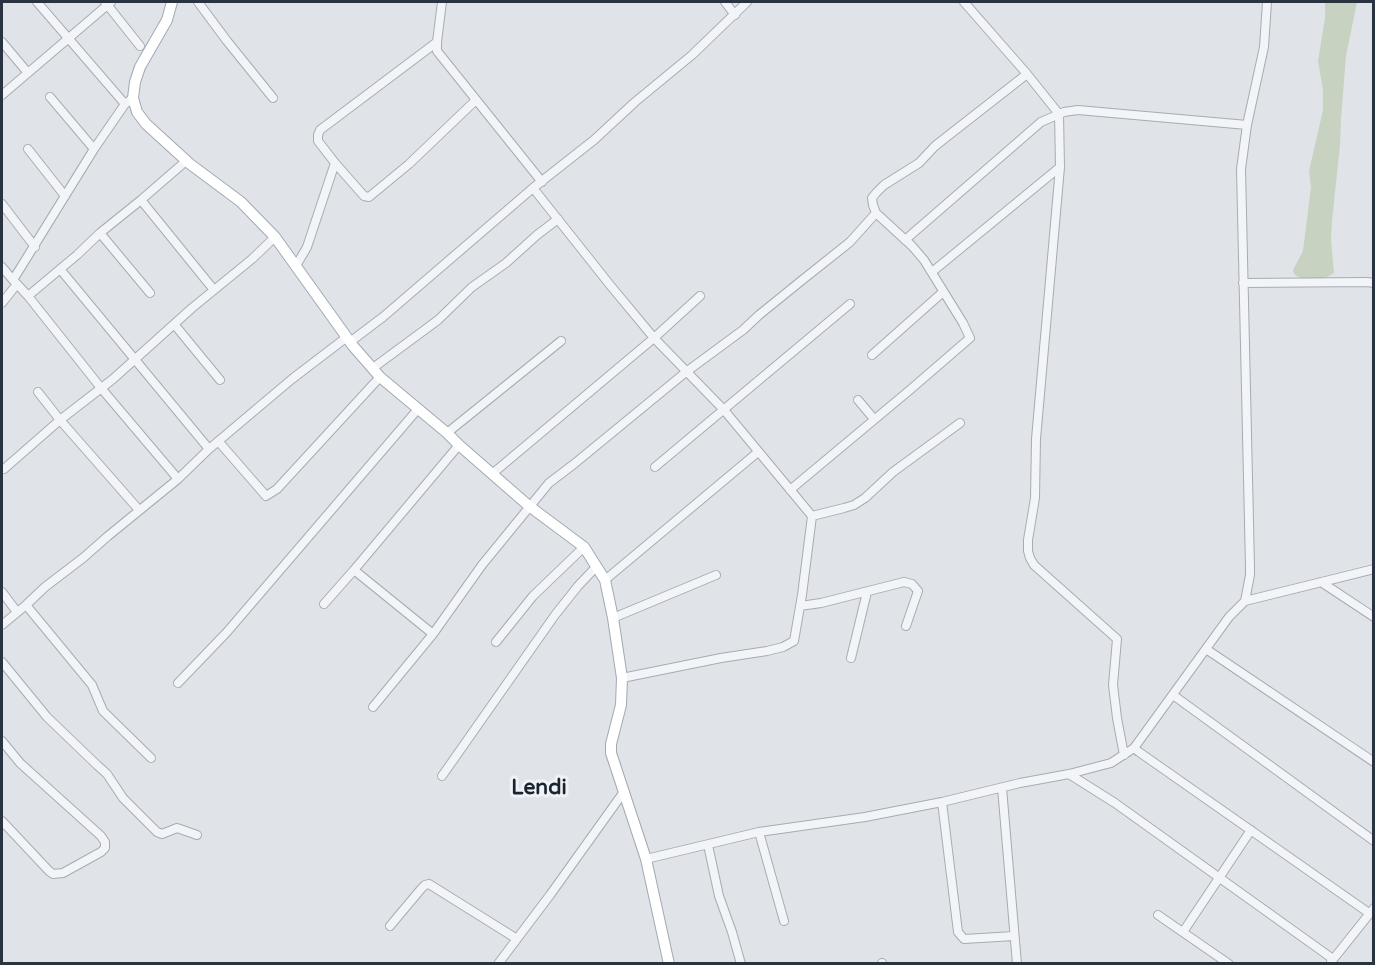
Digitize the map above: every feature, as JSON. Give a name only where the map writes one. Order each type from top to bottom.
[{"type":"main road","points":[[172,2],[167,20],[140,67],[135,82],[129,101],[137,112],[146,124],[186,161],[241,202],[275,237],[358,353],[380,377],[529,506],[584,547],[605,580],[622,678],[621,705],[611,744],[611,753],[646,859],[669,963]]},
{"type":"street","points":[[2,303],[94,149],[129,101],[68,39],[37,2]]},
{"type":"street","points":[[198,2],[226,41],[273,98]]},
{"type":"street","points":[[442,2],[437,51],[542,182]]},
{"type":"street","points":[[725,2],[735,15]]},
{"type":"street","points":[[2,625],[178,479],[209,449],[292,379],[421,285],[533,188],[614,123],[635,102],[692,55],[747,2]]},
{"type":"street","points":[[964,2],[1059,114],[1060,167],[1036,439],[1035,498],[1028,550],[1034,565],[1117,639],[1113,685],[1124,755]]},
{"type":"street","points":[[1245,601],[1250,566],[1241,169],[1247,125],[1264,47],[1267,2]]},
{"type":"street","points":[[2,95],[108,3],[140,46]]},
{"type":"street","points":[[2,42],[28,73]]},
{"type":"street","points":[[437,42],[320,130],[318,141],[364,196],[369,197],[409,164],[476,100]]},
{"type":"street","points":[[790,490],[970,338],[924,260],[876,213],[872,198],[884,185],[919,163],[935,146],[1027,74]]},
{"type":"street","points":[[50,97],[94,149]]},
{"type":"street","points":[[905,240],[1041,122],[1059,114],[1078,110],[1247,125]]},
{"type":"street","points":[[28,149],[65,196]]},
{"type":"street","points":[[28,296],[186,161]]},
{"type":"street","points":[[296,266],[307,247],[335,163]]},
{"type":"street","points":[[932,272],[1060,167]]},
{"type":"street","points":[[533,188],[654,338],[724,410],[812,516],[794,641],[783,647],[622,678]]},
{"type":"street","points":[[141,200],[214,290]]},
{"type":"street","points":[[2,204],[35,247]]},
{"type":"street","points":[[373,707],[433,634],[482,565],[549,483],[838,253],[876,213]]},
{"type":"street","points":[[373,368],[438,320],[472,288],[558,219]]},
{"type":"street","points":[[100,233],[150,293]]},
{"type":"street","points":[[4,469],[60,420],[135,360],[275,237]]},
{"type":"street","points":[[2,267],[178,479]]},
{"type":"street","points":[[60,268],[209,449]]},
{"type":"street","points":[[1244,283],[1374,283]]},
{"type":"street","points":[[872,355],[943,292]]},
{"type":"street","points":[[492,474],[654,338],[700,296]]},
{"type":"street","points":[[655,467],[850,304]]},
{"type":"street","points":[[174,324],[220,380]]},
{"type":"street","points":[[447,433],[561,342]]},
{"type":"street","points":[[219,442],[266,496],[277,489],[380,377]]},
{"type":"street","points":[[38,392],[139,510]]},
{"type":"street","points":[[858,400],[874,419]]},
{"type":"street","points":[[178,683],[227,632],[418,409]]},
{"type":"street","points":[[812,516],[854,505],[893,472],[960,423]]},
{"type":"street","points":[[324,604],[459,446]]},
{"type":"street","points":[[605,580],[758,452]]},
{"type":"street","points":[[496,642],[533,596],[584,547]]},
{"type":"street","points":[[442,776],[555,615],[597,566]]},
{"type":"street","points":[[646,859],[759,832],[865,818],[1111,763],[1134,748],[1182,679],[1229,617],[1245,601],[1374,568]]},
{"type":"street","points":[[354,570],[433,634]]},
{"type":"street","points":[[613,618],[716,575]]},
{"type":"street","points":[[800,606],[904,582],[912,584],[918,591],[906,626]]},
{"type":"street","points":[[1321,582],[1374,617]]},
{"type":"street","points":[[2,592],[17,612]]},
{"type":"street","points":[[851,658],[867,592]]},
{"type":"street","points":[[26,605],[92,685],[103,711],[151,758]]},
{"type":"street","points":[[1206,649],[1374,762]]},
{"type":"street","points":[[2,662],[47,717],[107,774],[123,798],[157,832],[162,834],[177,828],[197,835]]},
{"type":"street","points":[[1173,695],[1374,841]]},
{"type":"street","points":[[2,741],[20,763],[101,836],[105,842],[105,848],[63,873],[53,874],[2,821]]},
{"type":"street","points":[[1069,774],[1115,803],[1332,961],[1372,910],[1251,830],[1134,748]]},
{"type":"street","points":[[1002,788],[1017,963]]},
{"type":"street","points":[[498,963],[623,793]]},
{"type":"street","points":[[942,802],[958,932],[964,939],[1014,936]]},
{"type":"street","points":[[1183,932],[1251,830]]},
{"type":"street","points":[[759,832],[783,921]]},
{"type":"street","points":[[708,845],[719,896],[741,963]]},
{"type":"street","points":[[390,926],[424,885],[429,884],[517,939]]},
{"type":"street","points":[[1158,915],[1229,963]]},
{"type":"green space","points":[[1325,2],[1357,2],[1346,56],[1331,239],[1334,273],[1319,279],[1300,278],[1294,274],[1293,270],[1303,251],[1311,187],[1309,171],[1323,110],[1323,90],[1318,61],[1325,18]]},
{"type":"district","name":"Lendi","points":[[539,788]]}]
